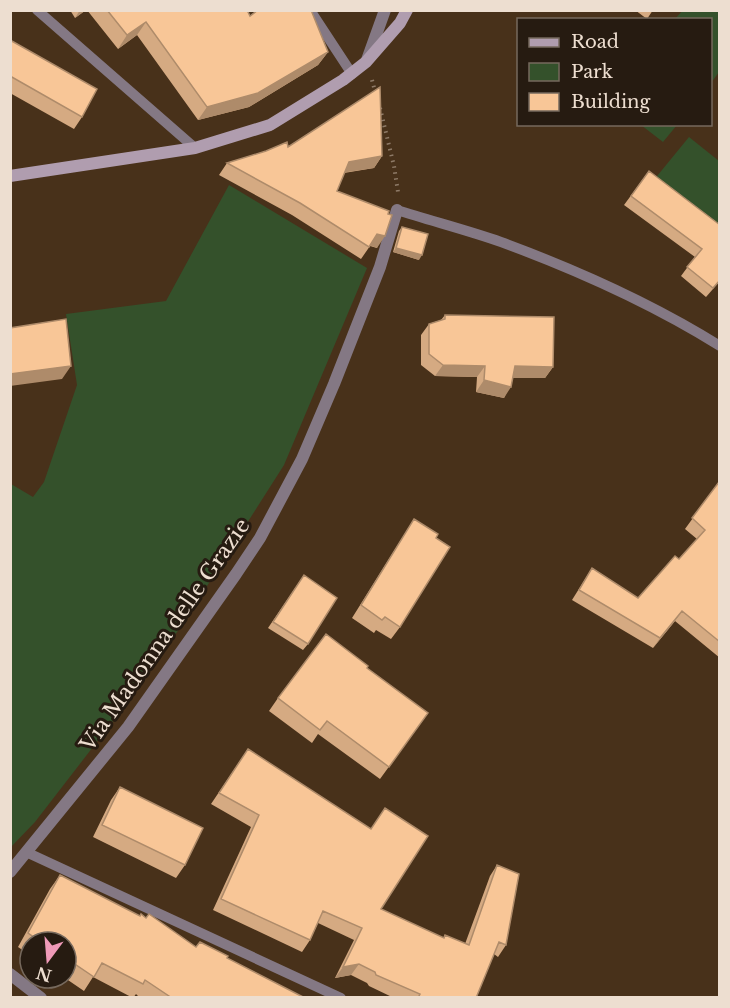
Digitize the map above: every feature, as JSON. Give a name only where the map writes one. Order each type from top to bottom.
[{"type":"main road","points":[[10,176],[195,148],[270,125],[352,74],[366,62],[400,23],[407,10]]},
{"type":"street","points":[[366,62],[385,10]]},
{"type":"street","name":"Via Madonna delle Grazie","points":[[10,872],[128,727],[260,538],[302,459],[334,384],[380,267],[397,210]]},
{"type":"street","points":[[10,974],[40,998]]},
{"type":"lane","points":[[37,10],[195,148]]},
{"type":"lane","points":[[310,10],[352,74]]},
{"type":"lane","points":[[397,210],[500,241],[595,279],[684,324],[720,346]]},
{"type":"lane","points":[[26,852],[341,998]]},
{"type":"path","points":[[366,62],[376,96]]},
{"type":"path","points":[[380,107],[398,186],[397,210]]},
{"type":"green space","points":[[683,10],[719,11],[719,72],[712,82],[712,18],[676,18]]},
{"type":"green space","points":[[642,126],[676,126],[663,142]]},
{"type":"green space","points":[[689,137],[719,161],[719,234],[653,181]]},
{"type":"green space","points":[[229,185],[367,268],[284,465],[186,619],[137,690],[35,822],[11,847],[11,484],[33,497],[44,482],[77,385],[66,314],[166,301]]},
{"type":"building","points":[[107,10],[247,10],[250,16],[258,10],[311,10],[328,52],[258,93],[207,107],[146,22],[127,35]]},
{"type":"building","points":[[10,40],[97,89],[82,117],[10,76]]},
{"type":"building","points":[[380,87],[382,156],[349,162],[337,191],[389,211],[388,214],[392,215],[385,236],[377,234],[369,247],[300,203],[227,163],[287,142],[288,147]]},
{"type":"building","points":[[649,171],[720,225],[720,280],[713,288],[687,267],[702,249],[631,196]]},
{"type":"building","points":[[402,227],[428,234],[422,255],[396,248]]},
{"type":"building","points":[[445,315],[554,317],[553,367],[515,366],[511,387],[484,380],[485,366],[443,365],[429,354],[429,324],[445,319]]},
{"type":"building","points":[[66,319],[71,366],[10,374],[10,328]]},
{"type":"building","points":[[719,482],[720,642],[682,611],[660,638],[579,590],[592,568],[638,598],[675,556],[679,559],[705,530],[692,518]]},
{"type":"building","points":[[414,519],[438,534],[436,538],[450,547],[400,627],[385,617],[382,620],[361,605]]},
{"type":"building","points":[[304,575],[337,598],[308,644],[273,622]]},
{"type":"building","points":[[326,634],[428,713],[389,767],[327,721],[320,730],[278,698]]},
{"type":"building","points":[[248,749],[371,829],[385,808],[428,836],[381,909],[444,938],[445,935],[469,945],[497,865],[519,874],[506,945],[499,942],[476,998],[418,998],[420,994],[376,975],[375,972],[359,964],[343,967],[362,928],[323,911],[310,940],[221,899],[259,815],[219,793]]},
{"type":"building","points":[[120,787],[203,828],[185,865],[102,825]]},
{"type":"building","points":[[60,875],[140,916],[141,914],[146,918],[149,914],[196,947],[200,942],[305,998],[172,998],[145,980],[143,984],[102,963],[94,977],[78,966],[78,930],[30,930]]}]
